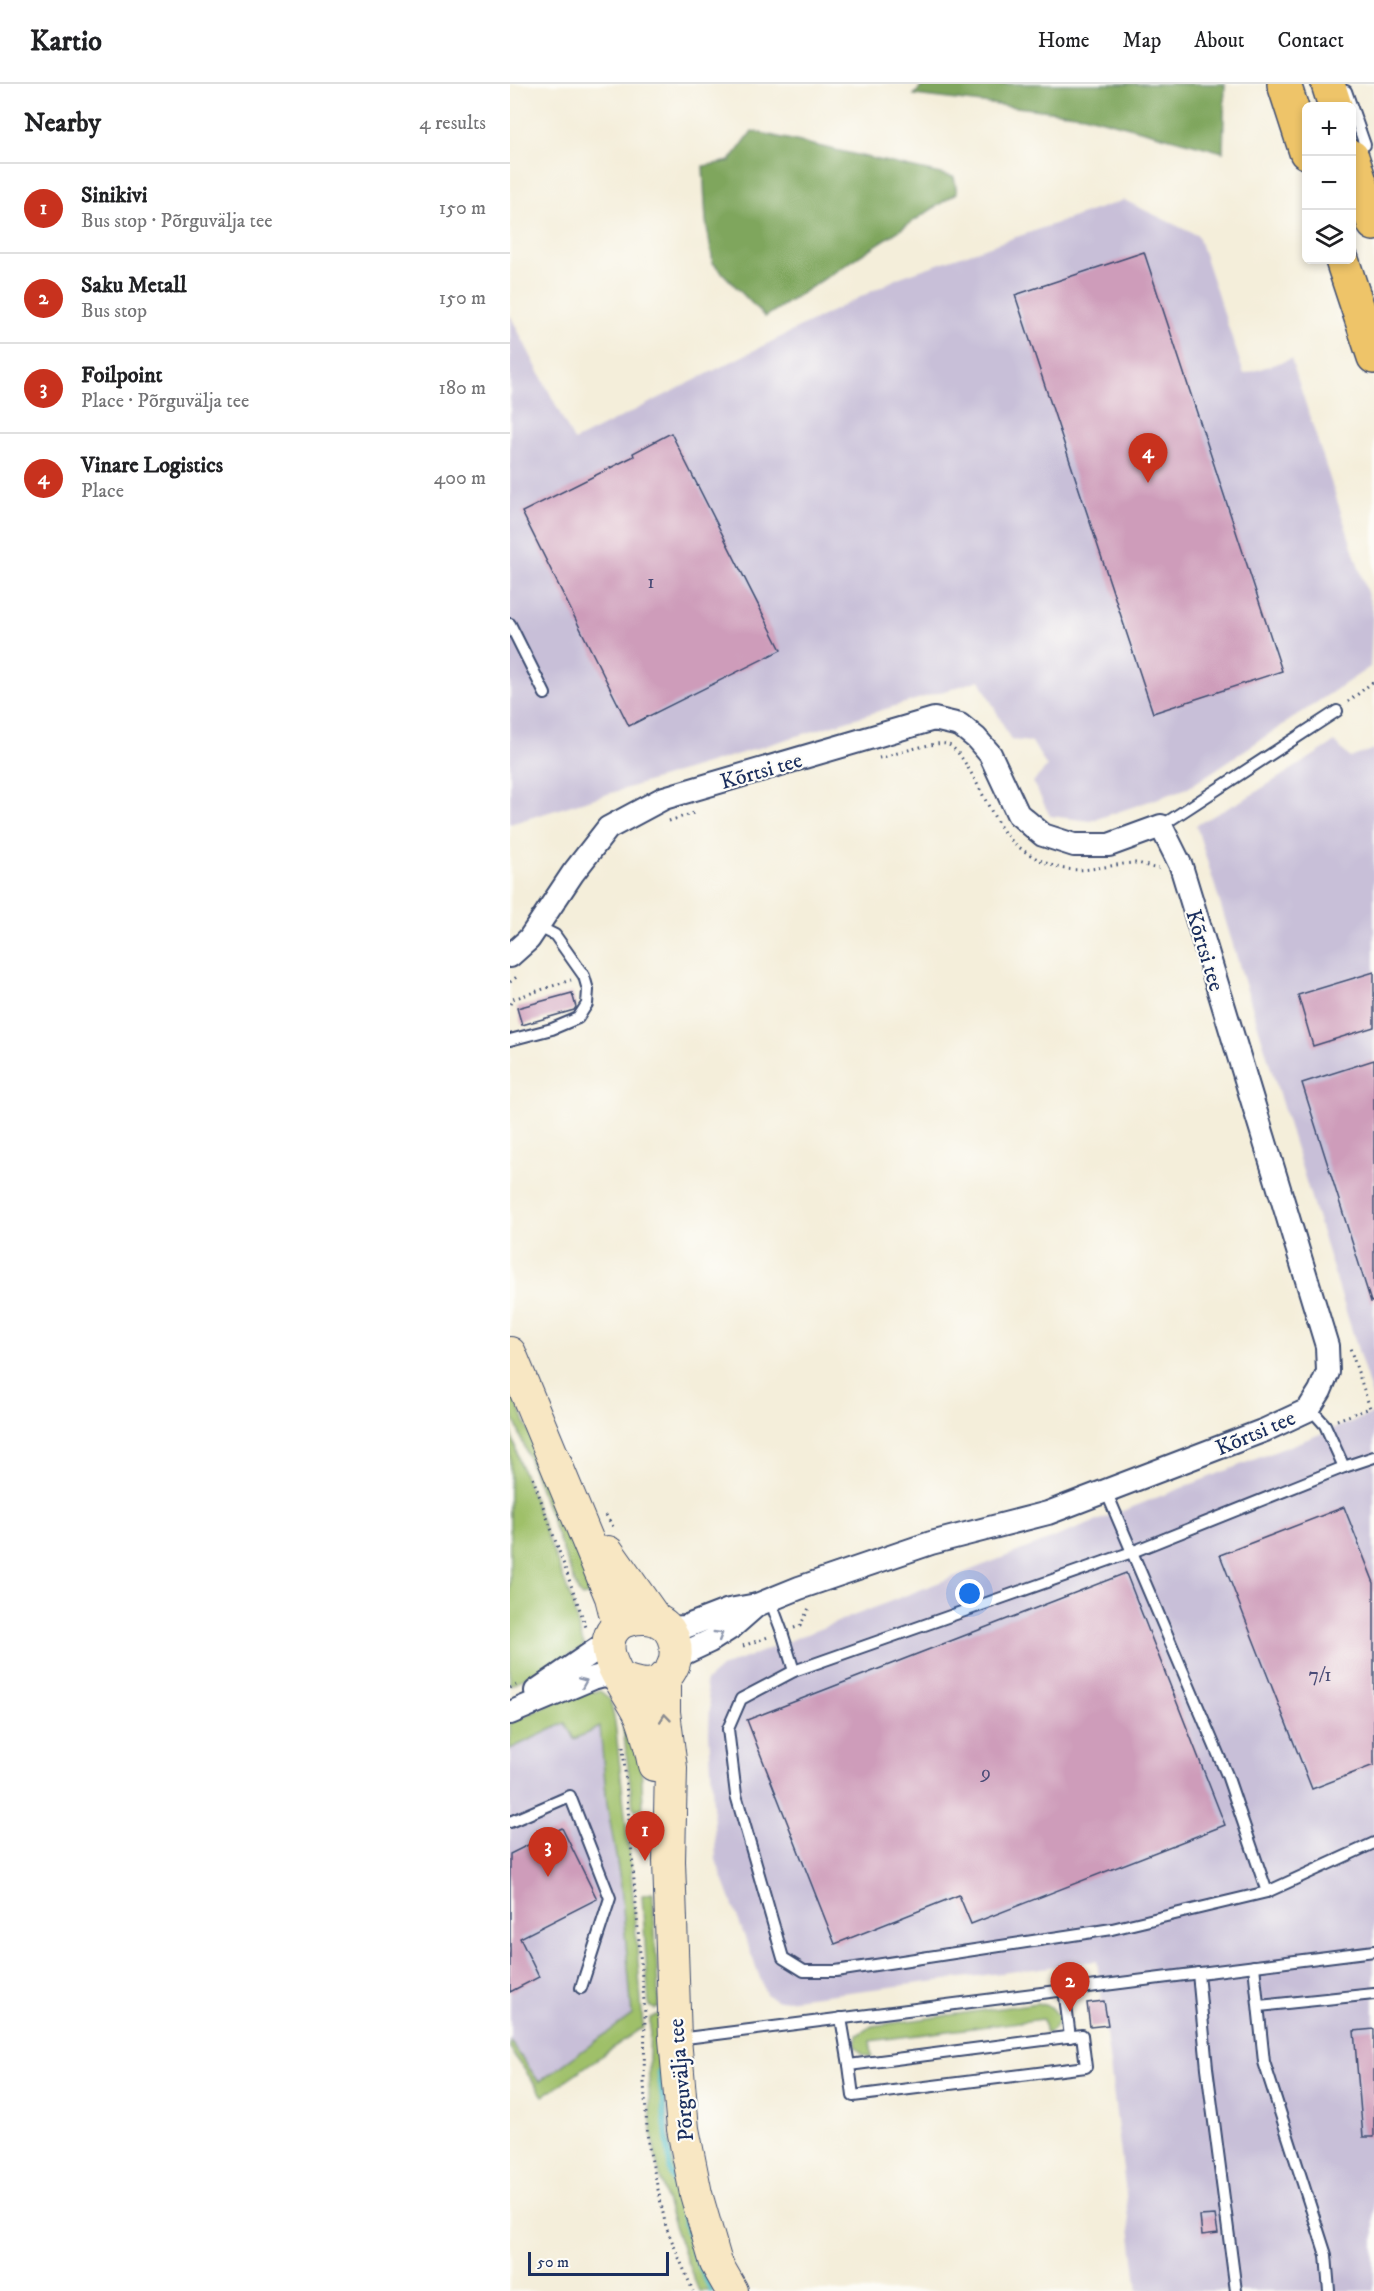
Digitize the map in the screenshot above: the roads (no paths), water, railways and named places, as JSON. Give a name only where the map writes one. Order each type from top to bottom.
[{"type":"highway","points":[[1284,84],[1302,140]]},
{"type":"highway","points":[[1361,152],[1374,224]]},
{"type":"highway","points":[[1343,264],[1374,357]]},
{"type":"street","name":"Kõrtsi tee","points":[[514,966],[537,926],[573,873],[608,828],[664,798],[934,719],[960,725],[990,754],[1018,814],[1043,835],[1074,845],[1109,845],[1161,826],[1181,867],[1327,1346],[1328,1372],[1320,1391],[1309,1407],[1265,1430],[1048,1513],[931,1543],[763,1602],[729,1610],[685,1627],[666,1645]]},
{"type":"street","points":[[510,1353],[611,1597],[613,1633],[608,1654],[621,1679]]},
{"type":"street","points":[[572,1499],[666,1645]]},
{"type":"street","points":[[510,1707],[581,1662],[613,1633],[635,1618],[666,1645]]},
{"type":"street","points":[[510,1713],[604,1675],[638,1684],[653,1684],[666,1645]]},
{"type":"street","name":"Põrguvälja tee","points":[[666,1645],[664,1712],[671,1768],[669,1861],[675,2039],[683,2129],[696,2194],[717,2263],[732,2291]]},
{"type":"street","name":"Põrguvälja tee","points":[[621,1679],[641,1717],[653,1762],[669,1861]]},
{"type":"lane","points":[[1339,94],[1361,152]]},
{"type":"lane","points":[[510,624],[544,693]]},
{"type":"lane","name":"Kõrtsi tee","points":[[1161,826],[1337,711]]},
{"type":"lane","points":[[510,1041],[552,1029],[578,1018],[587,1004],[588,990],[584,976],[555,934],[537,926]]},
{"type":"lane","points":[[1309,1407],[1325,1425],[1344,1467]]},
{"type":"lane","points":[[1374,1457],[1132,1552],[794,1671],[741,1699],[728,1729],[736,1795],[783,1958],[804,1971],[836,1971],[1112,1929],[1267,1892],[1374,1843]]},
{"type":"lane","points":[[1106,1491],[1227,1774],[1267,1892]]},
{"type":"lane","points":[[763,1602],[782,1632],[794,1671]]},
{"type":"lane","points":[[510,1822],[570,1796],[610,1898],[581,1988]]},
{"type":"lane","points":[[675,2039],[1374,1951]]},
{"type":"lane","points":[[1254,1966],[1264,2062],[1326,2255],[1329,2291]]},
{"type":"lane","points":[[1198,1973],[1207,2068],[1236,2291]]},
{"type":"lane","points":[[1064,1989],[1070,2037]]},
{"type":"lane","points":[[1259,2006],[1374,1994]]},
{"type":"lane","points":[[841,2018],[853,2096],[1086,2067],[1082,2035],[849,2065]]},
{"type":"waterway","points":[[659,2071],[670,2169],[693,2252],[711,2291]]},
{"type":"place","name":"Vinare Logistics","points":[[1148,483]]},
{"type":"place","name":"Sinikivi","points":[[645,1861]]},
{"type":"place","name":"Foilpoint","points":[[548,1877]]},
{"type":"place","name":"Saku Metall","points":[[1070,2012]]}]
